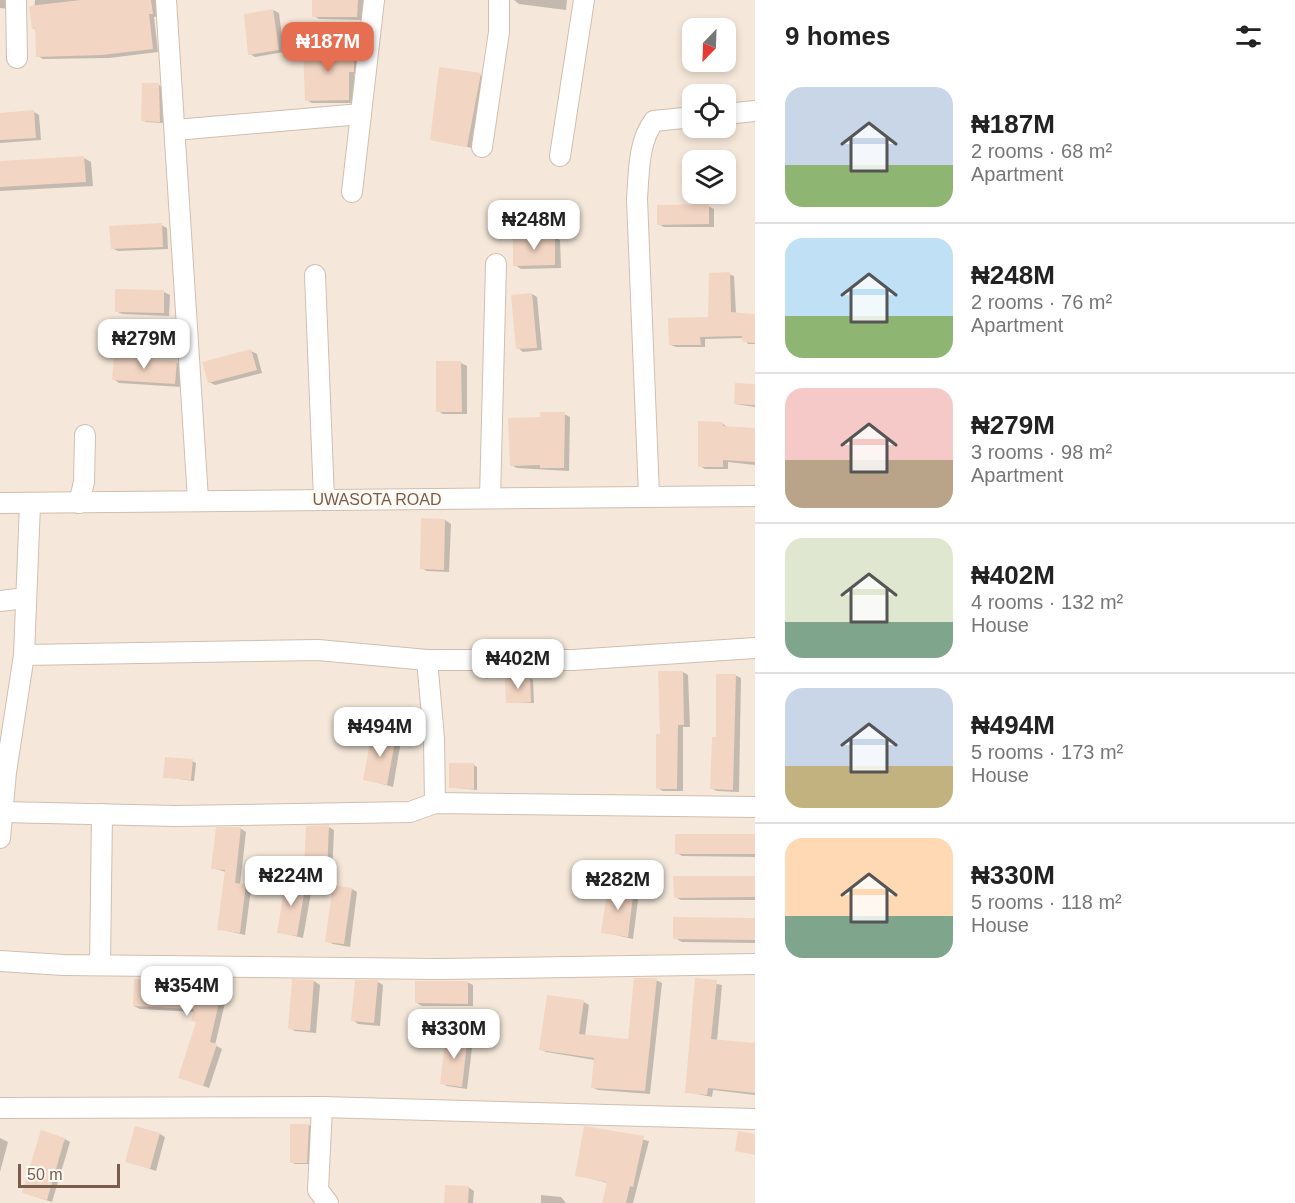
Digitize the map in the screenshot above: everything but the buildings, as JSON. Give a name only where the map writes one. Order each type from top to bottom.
[{"type":"street","points":[[16,0],[17,58]]},
{"type":"street","points":[[166,0],[198,500]]},
{"type":"street","points":[[352,192],[374,0]]},
{"type":"street","points":[[482,147],[499,33],[499,0]]},
{"type":"street","points":[[560,156],[584,0]]},
{"type":"street","points":[[736,113],[755,111]]},
{"type":"street","points":[[175,130],[361,114]]},
{"type":"street","points":[[649,495],[637,199],[640,157],[649,127],[654,120],[682,118]]},
{"type":"street","points":[[490,498],[496,264]]},
{"type":"street","points":[[315,275],[324,499]]},
{"type":"street","points":[[79,503],[84,482],[86,435]]},
{"type":"street","name":"UWASOTA ROAD","points":[[0,503],[755,495]]},
{"type":"street","points":[[0,837],[6,728],[24,655],[30,504]]},
{"type":"street","points":[[0,601],[25,598]]},
{"type":"street","points":[[24,655],[318,650],[427,660],[573,660],[755,648]]},
{"type":"street","points":[[427,660],[434,738],[435,803]]},
{"type":"street","points":[[2,812],[176,816],[410,812],[435,803],[755,807]]},
{"type":"street","points":[[100,965],[102,814]]},
{"type":"street","points":[[0,961],[100,965],[439,969],[755,964]]},
{"type":"street","points":[[0,1108],[322,1107],[755,1119]]},
{"type":"street","points":[[322,1107],[318,1190],[328,1203]]},
{"type":"shaded area","points":[[0,0],[755,0],[755,1203],[0,1203]]}]
